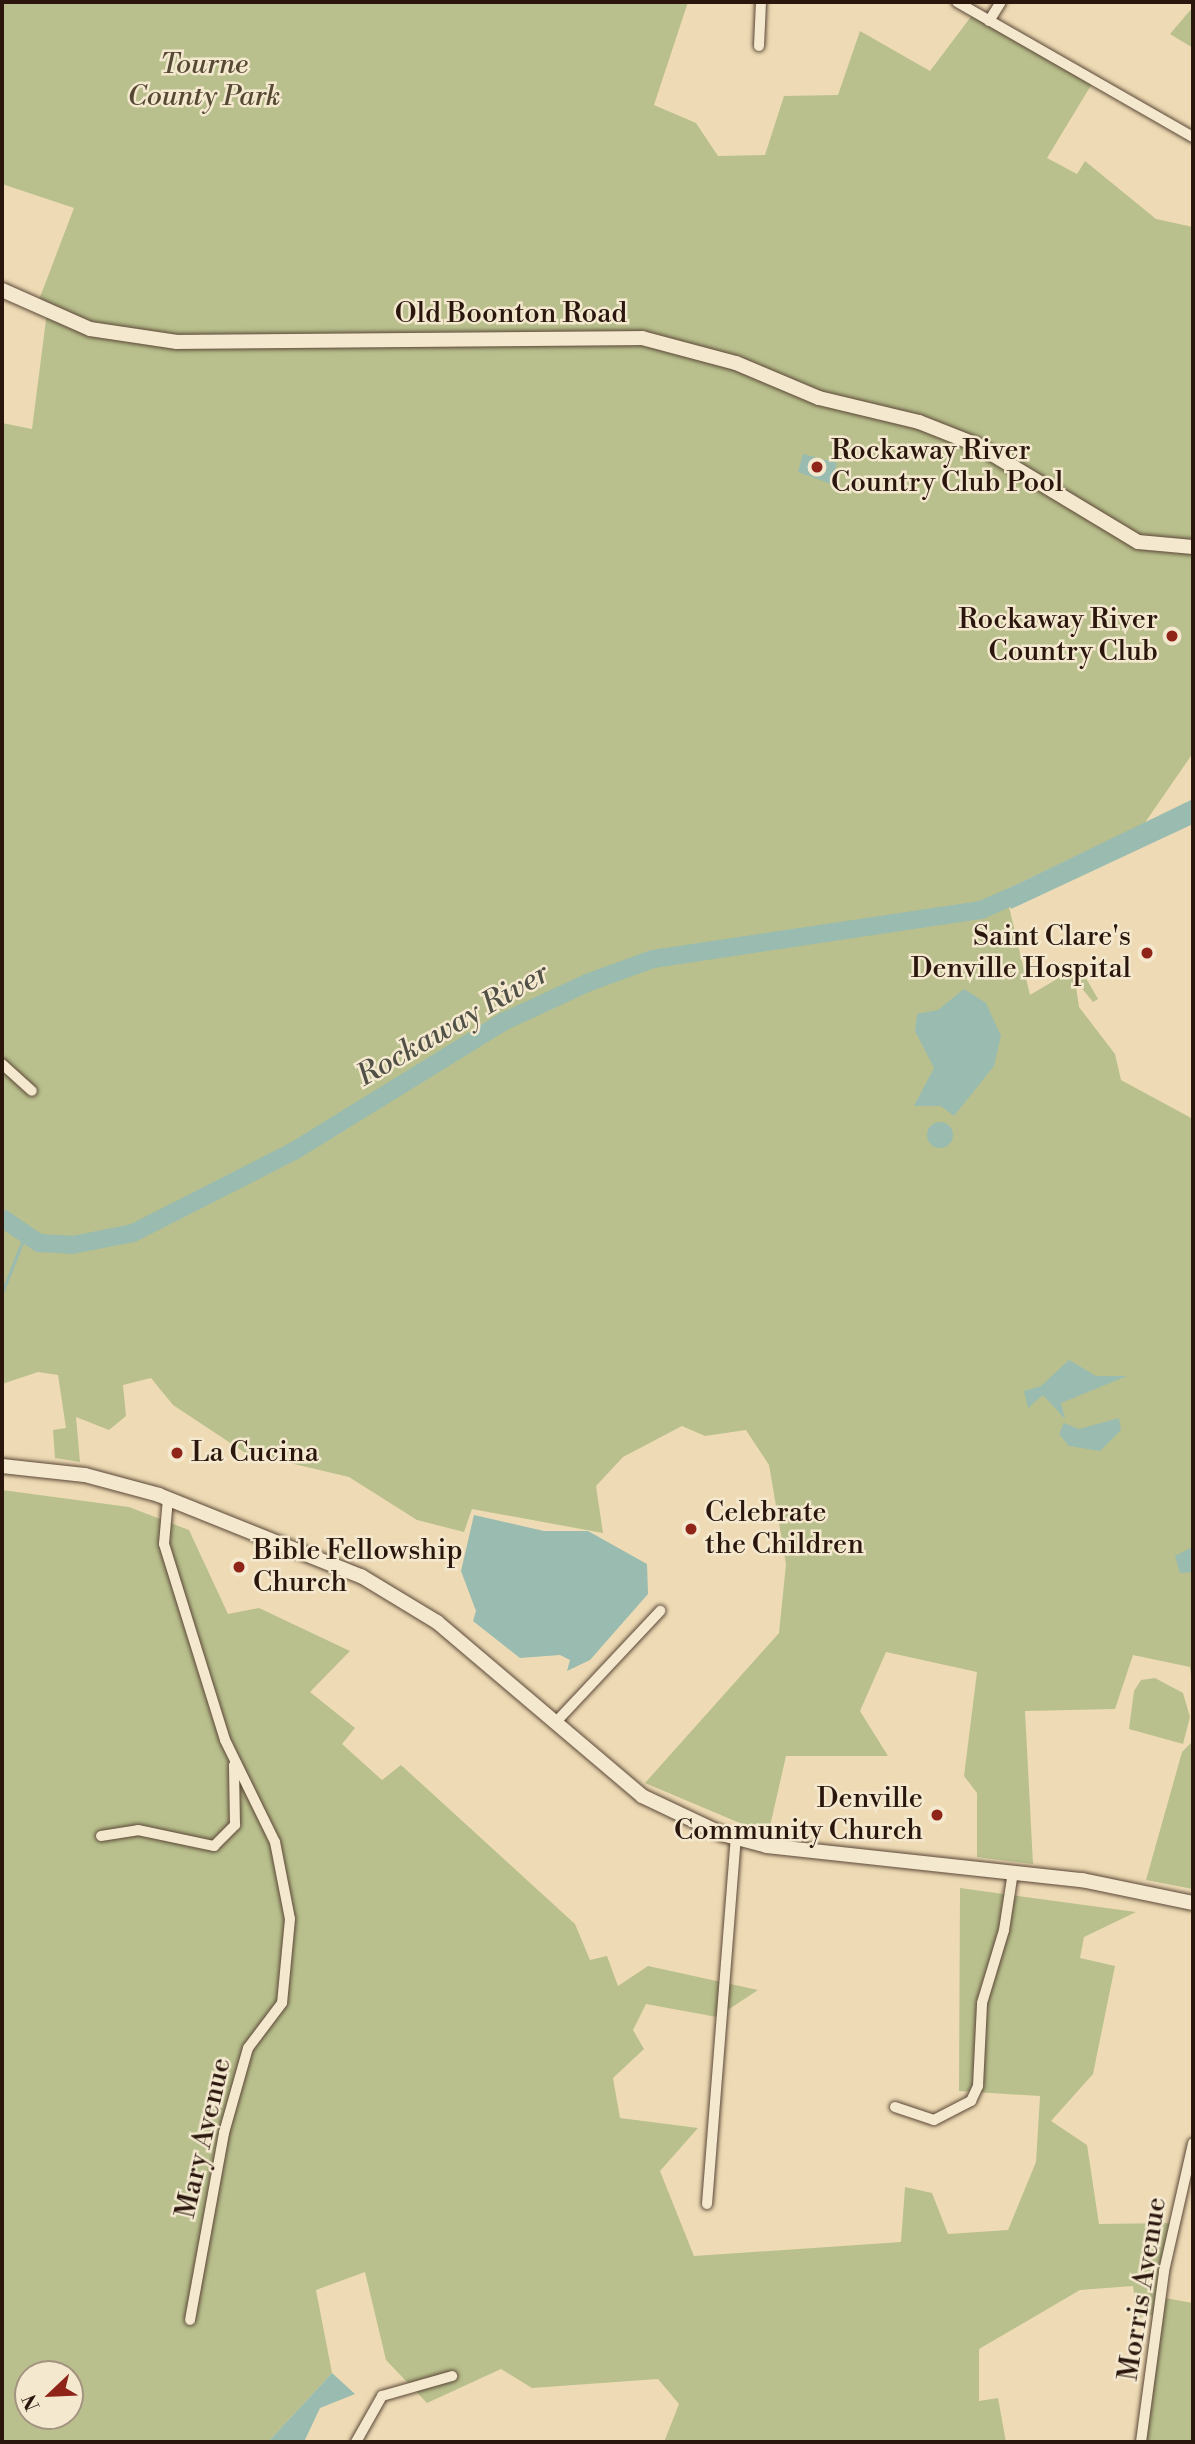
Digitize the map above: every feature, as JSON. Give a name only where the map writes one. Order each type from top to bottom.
[{"type":"street","points":[[759,46],[761,2]]},
{"type":"street","points":[[957,2],[1193,137]]},
{"type":"street","points":[[989,21],[1000,2]]},
{"type":"street","name":"Old Boonton Road","points":[[2,290],[90,329],[165,341],[642,338],[736,363],[819,398],[919,422],[977,445],[1139,542],[1193,547]]},
{"type":"street","points":[[2,1064],[32,1091]]},
{"type":"street","points":[[2,1466],[92,1477],[169,1498],[334,1563],[400,1598],[642,1796],[736,1838],[1013,1872],[1193,1903]]},
{"type":"street","name":"Mary Avenue","points":[[169,1498],[164,1544],[234,1765],[286,1876],[288,1967],[282,2003],[242,2066],[190,2320]]},
{"type":"street","points":[[555,1723],[660,1611]]},
{"type":"street","points":[[102,1836],[138,1830],[214,1846],[235,1825],[234,1765]]},
{"type":"street","points":[[707,2204],[736,1838]]},
{"type":"street","points":[[895,2107],[934,2120],[971,2101],[978,2086],[982,2003],[1004,1930],[1013,1872]]},
{"type":"street","name":"Morris Avenue","points":[[1141,2442],[1160,2294],[1193,2143]]},
{"type":"street","points":[[356,2442],[382,2396],[453,2376]]},
{"type":"green space","name":"Tourne County Park","points":[[2,2],[688,2],[654,105],[696,123],[718,156],[765,155],[784,96],[838,95],[860,31],[930,71],[976,10],[1093,82],[1047,158],[1077,174],[1085,161],[1156,219],[1193,227],[1193,753],[1144,824],[1005,890],[1030,995],[1079,966],[1098,999],[1093,1002],[1075,980],[1079,1007],[1115,1054],[1121,1080],[1193,1119],[1193,1694],[1190,1667],[1133,1655],[1115,1709],[1025,1711],[1033,1864],[977,1857],[977,1793],[964,1776],[977,1672],[886,1652],[860,1711],[888,1756],[786,1756],[768,1835],[645,1783],[779,1633],[786,1564],[769,1465],[746,1430],[705,1436],[682,1426],[623,1457],[596,1486],[603,1533],[472,1509],[464,1532],[417,1520],[349,1477],[244,1452],[173,1405],[151,1378],[123,1385],[126,1416],[109,1430],[76,1417],[80,1462],[55,1458],[53,1430],[66,1428],[58,1375],[38,1372],[2,1384],[2,423],[32,429],[47,312],[37,305],[74,208],[2,184]]},
{"type":"green space","points":[[1193,7],[1193,48],[1170,34]]},
{"type":"green space","points":[[2,1490],[129,1507],[189,1530],[228,1614],[259,1608],[350,1651],[310,1692],[355,1728],[342,1744],[382,1780],[401,1765],[575,1924],[590,1960],[607,1956],[618,1986],[648,1966],[758,1990],[717,2017],[646,2004],[633,2030],[644,2049],[613,2078],[620,2118],[698,2128],[660,2171],[694,2256],[901,2242],[905,2187],[932,2193],[948,2234],[1008,2230],[1036,2162],[1040,2096],[959,2091],[960,1888],[1136,1912],[1084,1937],[1080,1958],[1115,1966],[1093,2074],[1051,2121],[1087,2145],[1099,2224],[1174,2223],[1165,2298],[1193,2303],[1193,2442],[1143,2442],[1162,2313],[1137,2318],[1133,2286],[1080,2290],[979,2349],[979,2401],[998,2398],[1006,2442],[664,2442],[679,2404],[658,2379],[532,2388],[501,2369],[427,2403],[386,2360],[365,2272],[316,2290],[332,2373],[268,2442],[2,2442]]},
{"type":"green space","points":[[1155,1678],[1183,1693],[1190,1717],[1183,1744],[1129,1729],[1134,1691],[1141,1680]]},
{"type":"green space","points":[[1193,1741],[1193,1889],[1146,1880],[1182,1752]]},
{"type":"water","name":"Rockaway River Country Club Pool","points":[[803,454],[837,463],[831,484],[798,472]]},
{"type":"water","points":[[1193,799],[1193,824],[1011,909],[1005,890]]},
{"type":"water","points":[[964,989],[986,1003],[1001,1036],[994,1066],[954,1116],[941,1106],[914,1106],[934,1068],[915,1031],[917,1014],[938,1010]]},
{"type":"water","points":[[940,1122],[949,1126],[953,1135],[949,1144],[940,1148],[931,1144],[927,1135],[931,1126]]},
{"type":"water","points":[[1069,1360],[1096,1376],[1127,1376],[1061,1403],[1065,1419],[1043,1395],[1028,1408],[1024,1391],[1041,1386]]},
{"type":"water","points":[[1119,1418],[1121,1430],[1100,1451],[1069,1446],[1059,1434],[1064,1423],[1079,1429]]},
{"type":"water","points":[[474,1515],[544,1531],[588,1531],[647,1564],[648,1594],[590,1660],[567,1671],[570,1660],[560,1655],[520,1658],[473,1621],[476,1611],[461,1571]]},
{"type":"water","points":[[1193,1547],[1193,1572],[1180,1573],[1175,1556]]},
{"type":"water","points":[[332,2373],[355,2394],[320,2408],[304,2442],[268,2442]]},
{"type":"waterway","name":"Rockaway River","points":[[2,1218],[39,1243],[72,1245],[133,1233],[294,1151],[503,1022],[587,983],[653,959],[981,910],[1029,889]]},
{"type":"waterway","points":[[2,1293],[25,1235]]},
{"type":"place","name":"Rockaway River Country Club Pool","points":[[817,467]]},
{"type":"place","name":"Rockaway River Country Club","points":[[1172,636]]},
{"type":"place","name":"Saint Clare's Denville Hospital","points":[[1147,953]]},
{"type":"place","name":"La Cucina","points":[[177,1453]]},
{"type":"place","name":"Celebrate the Children","points":[[691,1529]]},
{"type":"place","name":"Bible Fellowship Church","points":[[239,1567]]},
{"type":"place","name":"Denville Community Church","points":[[937,1815]]}]
